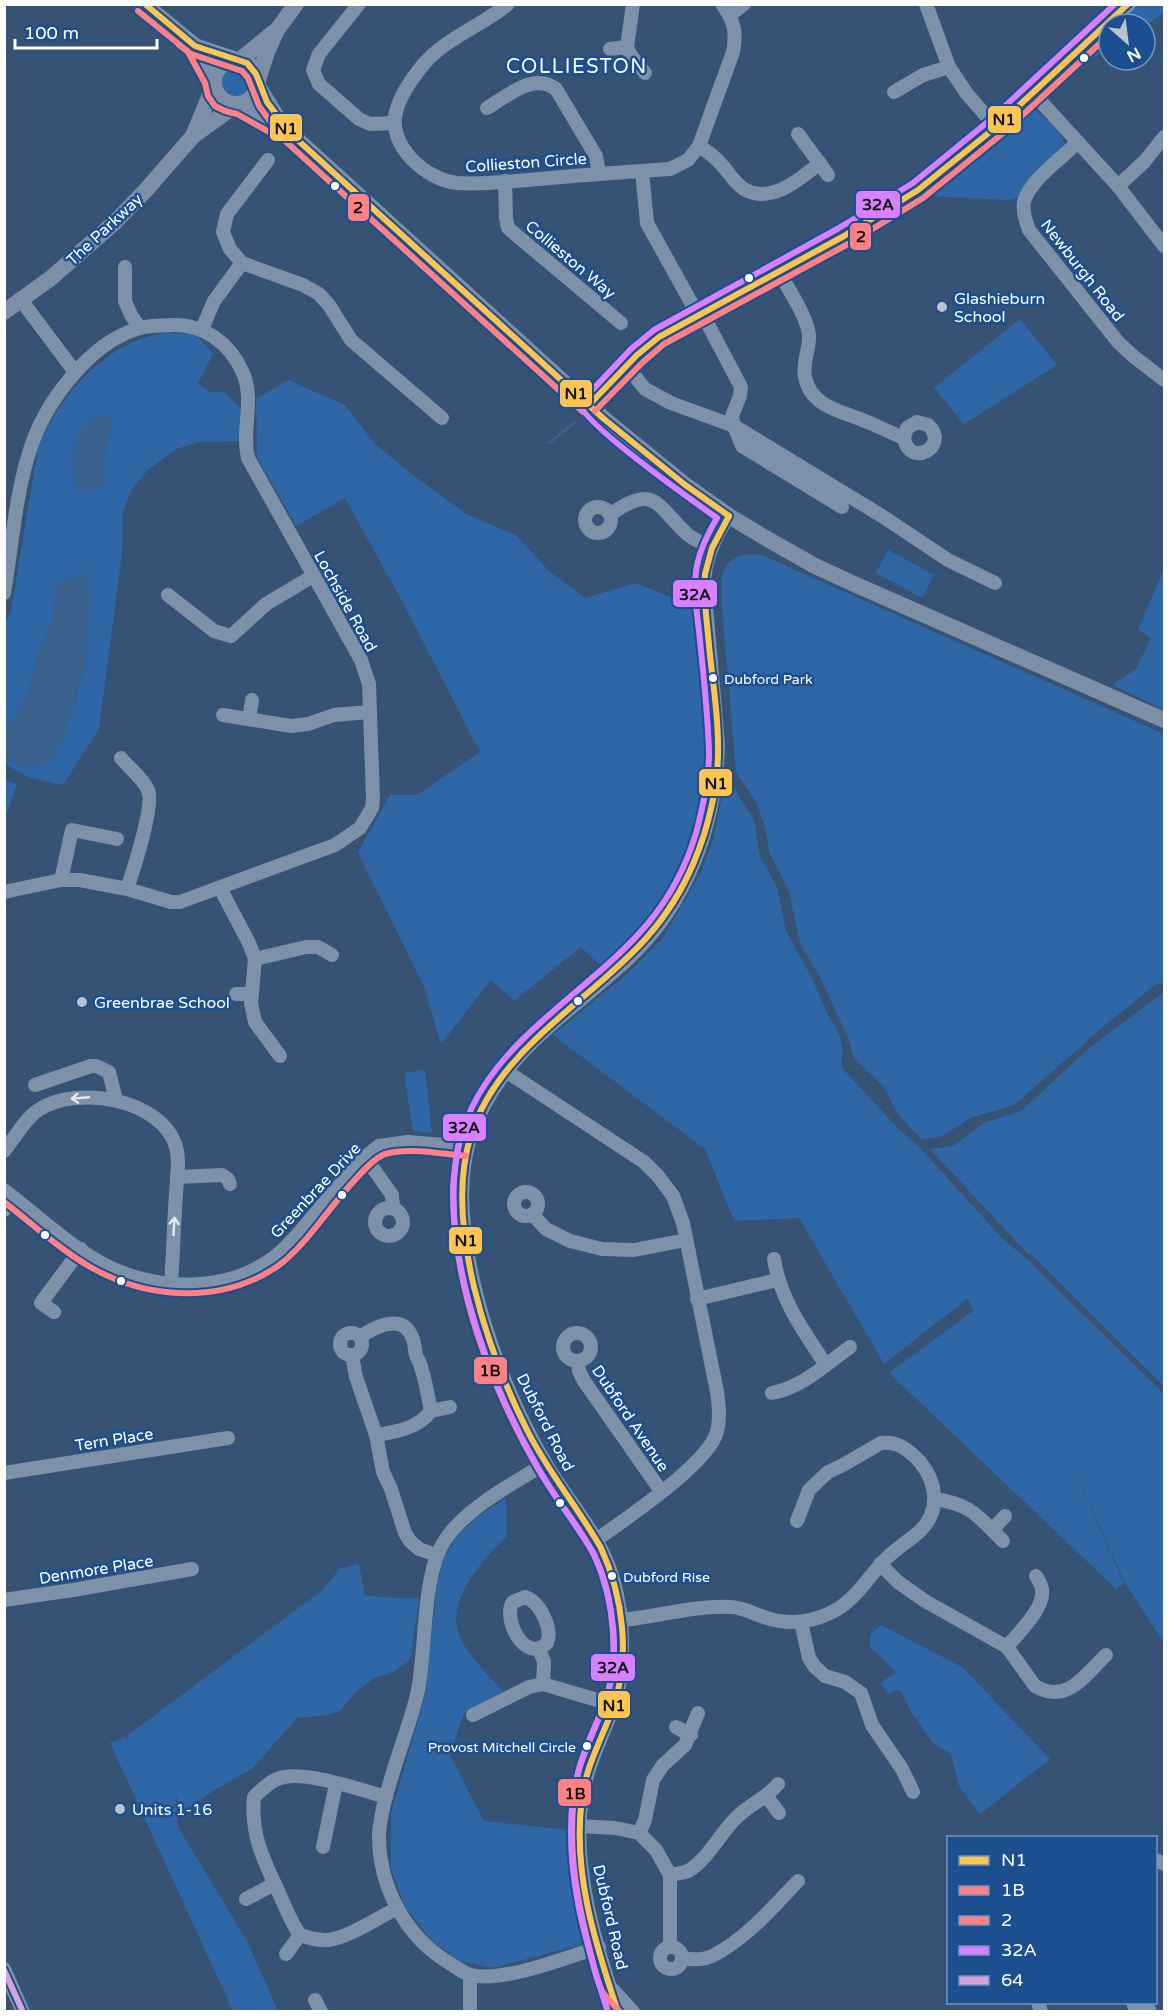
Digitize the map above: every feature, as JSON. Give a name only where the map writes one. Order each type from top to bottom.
[{"type":"main road","points":[[144,4],[195,46],[252,67],[275,114],[291,133],[589,405],[684,484],[729,516],[815,566],[1164,720]]},
{"type":"main road","points":[[238,105],[252,98],[277,30],[296,4]]},
{"type":"main road","points":[[214,82],[216,72],[221,66],[238,60],[277,30]]},
{"type":"main road","points":[[195,46],[221,99],[238,105],[291,133]]},
{"type":"main road","name":"The Parkway","points":[[193,136],[214,82]]},
{"type":"main road","name":"The Parkway","points":[[4,312],[51,278],[114,223],[193,136],[238,105]]},
{"type":"street","points":[[359,4],[319,54],[313,70],[319,84],[360,118],[370,123],[394,123],[400,101],[424,64],[436,52],[492,17],[508,4]]},
{"type":"street","points":[[633,4],[627,47],[645,73]]},
{"type":"street","points":[[726,10],[744,4]]},
{"type":"street","points":[[926,4],[949,67],[967,94],[996,127]]},
{"type":"street","points":[[589,405],[626,365],[659,337],[865,224],[918,190],[996,127],[1129,4]]},
{"type":"street","name":"Collieston Circle","points":[[394,123],[399,141],[412,160],[424,170],[455,183],[505,182],[670,169],[680,166],[699,146],[733,52],[736,39],[726,10]]},
{"type":"street","points":[[610,49],[627,47]]},
{"type":"street","points":[[894,92],[923,75],[949,67]]},
{"type":"street","points":[[487,108],[531,83],[547,83],[556,89],[596,156],[599,174]]},
{"type":"street","points":[[1033,93],[1118,186],[1164,246]]},
{"type":"street","points":[[699,146],[722,165],[743,188],[766,194],[793,185],[824,169],[798,134]]},
{"type":"street","points":[[1118,186],[1144,162],[1164,137]]},
{"type":"street","name":"Newburgh Road","points":[[1078,142],[1038,180],[1029,192],[1024,203],[1024,216],[1029,230],[1118,342],[1164,380]]},
{"type":"street","points":[[268,160],[227,214],[223,232],[230,249],[242,263],[303,285],[319,294],[329,305],[351,340],[442,418]]},
{"type":"street","points":[[642,171],[647,223],[741,387],[732,416],[734,426],[745,448],[842,507]]},
{"type":"street","name":"Collieston Way","points":[[505,182],[508,228],[621,323]]},
{"type":"street","points":[[4,593],[22,476],[29,453],[43,418],[75,372],[102,347],[140,328],[186,325],[202,329],[214,301],[242,263]]},
{"type":"street","points":[[124,267],[125,301],[140,328]]},
{"type":"street","points":[[779,272],[809,335],[804,375],[815,398],[836,411],[864,420],[904,438]]},
{"type":"street","points":[[21,300],[75,372]]},
{"type":"street","name":"Lochside Road","points":[[4,892],[61,880],[80,880],[127,889],[171,902],[188,899],[335,846],[360,828],[372,808],[369,684],[361,660],[248,458],[246,439],[249,398],[244,375],[230,352],[220,341],[202,329]]},
{"type":"street","points":[[626,365],[645,390],[671,403],[734,426],[882,516],[948,560],[995,583]]},
{"type":"street","points":[[610,514],[625,504],[640,499],[650,500],[660,504],[687,535],[711,547]]},
{"type":"street","name":"Dubford Road","points":[[618,2012],[584,1885],[579,1826],[588,1769],[614,1704],[620,1666],[621,1620],[611,1573],[596,1540],[545,1464],[523,1421],[492,1348],[469,1263],[463,1226],[462,1190],[467,1147],[492,1089],[523,1050],[544,1029],[607,978],[646,941],[675,902],[697,858],[710,816],[717,770],[718,744],[704,583],[705,566],[711,547],[729,516]]},
{"type":"street","points":[[168,595],[179,612],[214,631],[231,636],[266,604],[313,576]]},
{"type":"street","points":[[249,719],[252,700]]},
{"type":"street","points":[[223,715],[301,726],[334,715],[370,712]]},
{"type":"street","points":[[121,758],[149,791],[150,799],[127,889]]},
{"type":"street","points":[[138,777],[148,766]]},
{"type":"street","points":[[61,880],[72,830],[117,839]]},
{"type":"street","points":[[220,888],[255,959],[251,1003],[255,1022],[280,1056]]},
{"type":"street","points":[[255,959],[306,947],[329,948]]},
{"type":"street","points":[[236,994],[252,994]]},
{"type":"street","points":[[35,1085],[84,1067],[96,1066],[109,1072],[116,1100]]},
{"type":"street","points":[[506,1071],[644,1162],[658,1176],[678,1207],[717,1392],[719,1408],[715,1437],[701,1458],[596,1540]]},
{"type":"street","points":[[4,1151],[40,1109],[63,1101],[89,1097],[116,1100],[143,1111],[166,1127],[177,1150],[171,1285]]},
{"type":"street","name":"Greenbrae Drive","points":[[9,1194],[81,1250],[108,1266],[144,1279],[171,1285],[198,1285],[243,1274],[272,1259],[291,1242],[364,1157],[379,1146],[408,1142],[467,1147]]},
{"type":"street","points":[[364,1157],[392,1195],[393,1208]]},
{"type":"street","points":[[177,1177],[222,1175],[228,1179],[230,1184]]},
{"type":"street","points":[[4,1210],[9,1194]]},
{"type":"street","points":[[533,1215],[546,1229],[570,1241],[602,1249],[634,1250],[686,1240]]},
{"type":"street","points":[[54,1312],[41,1303],[81,1250]]},
{"type":"street","points":[[774,1260],[777,1280],[798,1322],[826,1365]]},
{"type":"street","points":[[697,1299],[777,1280]]},
{"type":"street","points":[[360,1336],[386,1324],[404,1325],[416,1345],[416,1355],[421,1366],[431,1410],[426,1418],[417,1424],[398,1432],[376,1435]]},
{"type":"street","points":[[350,1332],[360,1336],[361,1350],[352,1355],[346,1355],[339,1346],[340,1340],[350,1332]]},
{"type":"street","points":[[782,1395],[806,1381],[850,1347]]},
{"type":"street","points":[[352,1355],[356,1377],[376,1435],[383,1472],[405,1533],[419,1549],[436,1555]]},
{"type":"street","name":"Dubford Avenue","points":[[578,1362],[584,1381],[661,1491]]},
{"type":"street","points":[[431,1410],[450,1407]]},
{"type":"street","points":[[621,1620],[730,1606],[743,1608],[776,1620],[801,1622],[831,1613],[853,1597],[890,1554],[921,1530],[929,1519],[936,1499],[930,1479],[918,1460],[888,1435],[881,1443],[828,1472],[808,1490],[797,1521]]},
{"type":"street","name":"Tern Place","points":[[4,1473],[228,1438]]},
{"type":"street","points":[[545,1464],[464,1517],[445,1539],[436,1555],[430,1581],[424,1654],[417,1695],[386,1797],[378,1834],[382,1868],[396,1909],[406,1924],[431,1950],[470,1975],[498,1976],[599,1947]]},
{"type":"street","points":[[936,1499],[957,1503],[967,1508],[1003,1541]]},
{"type":"street","points":[[992,1530],[1005,1516]]},
{"type":"street","points":[[880,1564],[898,1582],[925,1601],[1007,1647],[1035,1686],[1053,1694],[1068,1690],[1106,1655]]},
{"type":"street","name":"Denmore Place","points":[[4,1600],[192,1569]]},
{"type":"street","points":[[1007,1647],[1028,1623],[1040,1604],[1043,1592],[1036,1576]]},
{"type":"street","points":[[1043,1592],[1058,1590]]},
{"type":"street","points":[[801,1622],[809,1658],[825,1676],[844,1682],[861,1693],[872,1725],[902,1769],[913,1792]]},
{"type":"street","points":[[539,1649],[544,1662],[543,1684]]},
{"type":"street","points":[[473,1715],[529,1687],[543,1684],[614,1704]]},
{"type":"street","points":[[864,1698],[876,1690]]},
{"type":"street","points":[[639,1833],[645,1820],[653,1780],[663,1765],[685,1745],[698,1713]]},
{"type":"street","points":[[676,1727],[691,1735]]},
{"type":"street","points":[[386,1797],[311,1777],[280,1778],[248,1794],[261,1857],[300,1935],[316,1940],[330,1940],[396,1909]]},
{"type":"street","points":[[323,1847],[336,1784]]},
{"type":"street","points":[[670,1875],[687,1871],[698,1863],[721,1833],[739,1815],[767,1797],[778,1784]]},
{"type":"street","points":[[767,1797],[779,1813]]},
{"type":"street","points":[[579,1826],[615,1828],[639,1833],[656,1850],[670,1875],[670,1946]]},
{"type":"street","points":[[682,1959],[714,1956],[751,1929],[798,1881]]},
{"type":"street","points":[[246,1899],[274,1884]]},
{"type":"street","points":[[286,1954],[300,1935]]},
{"type":"street","points":[[670,1946],[678,1948],[682,1959],[675,1968],[669,1969],[663,1967],[660,1962],[660,1953],[670,1946]]},
{"type":"street","points":[[4,1969],[23,2012]]},
{"type":"street","points":[[470,1975],[470,2012]]},
{"type":"street","name":"Dubford Road","points":[[610,1987],[633,2012]]},
{"type":"shaded area","points":[[1137,5],[1164,5],[1164,13],[1157,18],[1157,12],[1129,12]]},
{"type":"shaded area","points":[[1097,41],[1097,55],[1070,70],[1066,69]]},
{"type":"shaded area","points":[[236,67],[247,71],[251,82],[247,93],[236,97],[225,93],[221,82],[225,71]]},
{"type":"shaded area","points":[[1030,109],[1051,124],[1061,135],[1065,145],[1033,175],[1019,198],[1008,200],[928,196],[974,161]]},
{"type":"shaded area","points":[[1020,319],[1057,365],[964,424],[934,388]]},
{"type":"shaded area","points":[[165,333],[197,335],[213,354],[198,383],[210,392],[224,392],[241,409],[239,441],[200,442],[176,449],[148,470],[131,490],[123,513],[122,553],[99,729],[63,785],[30,778],[5,764],[5,756],[8,761],[75,702],[84,669],[88,627],[56,586],[53,622],[38,655],[29,693],[5,735],[5,623],[11,611],[38,448],[58,409],[87,374],[104,359],[143,338]],"holes":[[[112,415],[104,457],[102,485],[76,491],[74,453]]]},
{"type":"shaded area","points":[[288,380],[345,405],[375,444],[414,476],[468,515],[516,535],[550,572],[585,598],[635,583],[696,607],[709,744],[706,787],[690,851],[660,909],[634,940],[604,969],[581,947],[514,1001],[491,980],[441,1044],[424,987],[358,852],[390,795],[417,795],[480,752],[404,605],[345,498],[296,526],[257,457],[256,399]]},
{"type":"shaded area","points":[[113,415],[104,457],[102,485],[76,492],[73,453],[77,436],[94,417]]},
{"type":"shaded area","points":[[888,550],[934,575],[922,598],[876,573]]},
{"type":"shaded area","points":[[747,554],[762,555],[1164,734],[1164,983],[1155,985],[1104,1026],[1014,1105],[970,1118],[943,1136],[922,1140],[896,1112],[884,1087],[854,1058],[848,1038],[819,975],[800,944],[789,891],[770,854],[765,827],[757,804],[736,772],[721,582],[727,564]]},
{"type":"shaded area","points":[[1164,568],[1164,710],[1113,685],[1136,669],[1151,638],[1138,630]]},
{"type":"shaded area","points":[[84,572],[91,592],[84,669],[65,734],[49,763],[29,768],[8,761],[5,756],[4,735],[29,693],[38,655],[53,622],[56,585]]},
{"type":"shaded area","points":[[5,780],[17,784],[6,817],[5,816]]},
{"type":"shaded area","points":[[725,781],[731,781],[754,819],[760,856],[777,887],[786,931],[840,1036],[843,1051],[841,1067],[919,1147],[1001,1237],[1031,1263],[1164,1394],[1164,1643],[1125,1583],[1058,1433],[1124,1583],[1116,1589],[889,1373],[974,1310],[967,1299],[884,1364],[799,1218],[734,1221],[705,1149],[553,1035],[628,973],[663,938],[702,870],[713,840]]},
{"type":"shaded area","points":[[1164,992],[1164,1386],[1032,1255],[1028,1254],[930,1149],[953,1146],[984,1123],[1021,1111],[1088,1049]]},
{"type":"shaded area","points":[[425,1070],[432,1133],[413,1131],[404,1073]]},
{"type":"shaded area","points":[[506,1498],[507,1536],[472,1577],[459,1602],[457,1615],[457,1627],[463,1644],[503,1691],[464,1713],[450,1756],[484,1821],[568,1830],[576,1897],[587,1933],[580,1945],[493,1968],[460,1961],[432,1941],[405,1907],[391,1868],[391,1813],[424,1700],[437,1585],[443,1559],[458,1535],[477,1517]]},
{"type":"shaded area","points":[[359,1564],[365,1596],[419,1599],[411,1657],[408,1662],[392,1673],[374,1678],[355,1693],[340,1711],[328,1715],[297,1718],[252,1769],[211,1792],[193,1806],[182,1809],[174,1792],[178,1827],[247,1941],[278,2011],[233,2011],[110,1743],[125,1737],[129,1741],[127,1736],[324,1589],[340,1568]]},
{"type":"shaded area","points":[[881,1625],[962,1667],[1050,1759],[980,1814],[959,1786],[951,1754],[932,1742],[911,1712],[901,1691],[896,1689],[888,1694],[880,1683],[896,1672],[870,1647],[870,1635]]},
{"type":"waterway","points":[[549,443],[575,422]]},
{"type":"transit line","name":"N1","points":[[145,4],[195,46],[247,63],[256,74],[267,102],[290,133],[604,419],[684,484],[729,516]]},
{"type":"transit line","name":"32A","points":[[608,2012],[578,1906],[571,1852],[571,1824],[578,1774],[610,1688],[614,1649],[611,1610],[607,1590],[594,1554],[537,1466],[499,1388],[468,1298],[458,1251],[454,1206],[456,1162],[466,1121],[480,1093],[517,1045],[611,961],[652,918],[669,894],[684,866],[696,833],[707,783],[708,738],[695,579],[701,551],[717,518],[618,444],[585,413],[580,403],[631,349],[654,330],[839,228],[913,183],[990,120],[1115,4]]},
{"type":"transit line","name":"N1","points":[[589,405],[637,355],[659,337],[844,236],[918,190],[996,127],[1128,4]]},
{"type":"transit line","name":"2","points":[[138,11],[191,54],[242,71],[248,78],[259,106],[283,139],[583,412]]},
{"type":"transit line","name":"2","points":[[179,45],[188,52],[215,106],[237,114],[280,138]]},
{"type":"transit line","name":"2","points":[[595,411],[664,344],[848,244],[923,198],[1002,134],[1097,46]]},
{"type":"transit line","name":"N1","points":[[618,2012],[601,1960],[588,1906],[580,1853],[580,1825],[587,1775],[619,1688],[623,1648],[619,1606],[615,1586],[601,1548],[536,1447],[498,1365],[474,1287],[466,1247],[462,1207],[464,1170],[476,1121],[499,1081],[539,1036],[627,958],[646,938],[680,891],[694,862],[712,804],[718,759],[718,732],[705,601],[705,574],[712,548],[729,516]]},
{"type":"transit line","name":"1B","points":[[458,1146],[453,1186],[455,1228],[467,1299],[477,1334],[504,1403],[520,1436],[549,1486],[583,1535],[607,1590],[613,1636],[612,1671],[608,1693],[579,1769],[572,1836],[579,1903],[596,1975],[602,1991],[620,2012]]},
{"type":"transit line","name":"1B","points":[[4,1202],[69,1253],[114,1279],[137,1287],[161,1291],[210,1292],[233,1287],[278,1266],[303,1243],[359,1175],[385,1154],[415,1151],[466,1156]]},
{"type":"transit line","name":"64","points":[[4,1970],[23,2012]]},
{"type":"place","name":"Glashieburn School","points":[[942,307]]},
{"type":"place","name":"Dubford Park","points":[[713,678]]},
{"type":"place","name":"Greenbrae School","points":[[82,1002]]},
{"type":"place","name":"Dubford Rise","points":[[612,1576]]},
{"type":"place","name":"Provost Mitchell Circle","points":[[587,1746]]},
{"type":"place","name":"Units 1-16","points":[[120,1809]]},
{"type":"district","name":"COLLIESTON","points":[[577,66]]}]
